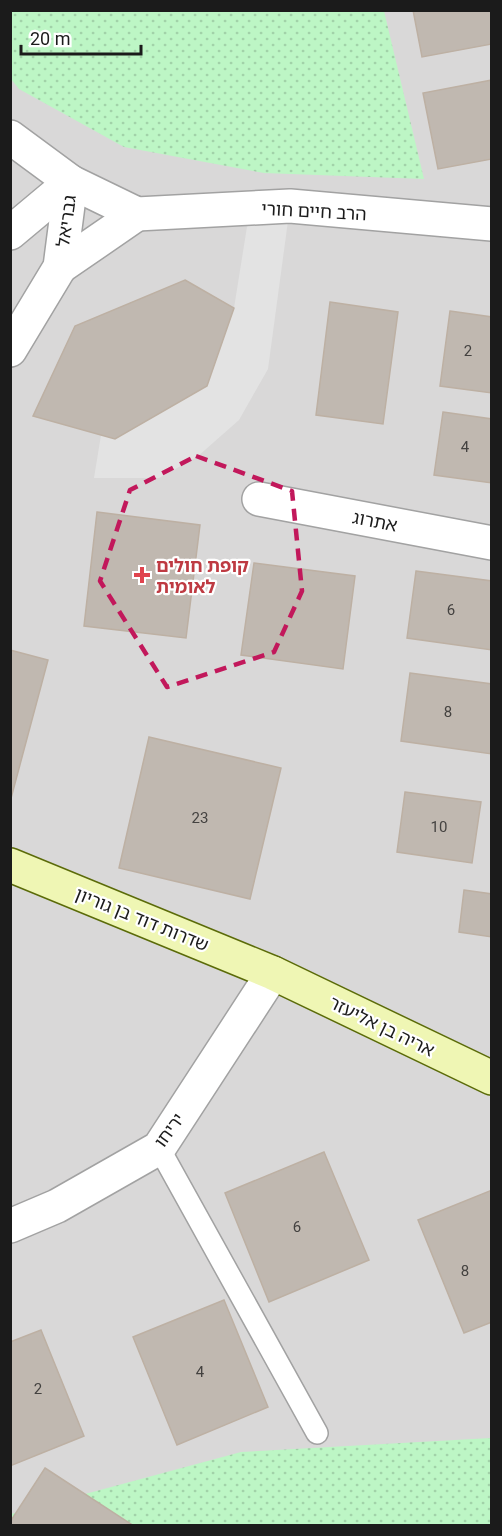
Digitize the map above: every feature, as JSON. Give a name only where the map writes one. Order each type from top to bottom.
[{"type":"street","points":[[10,136],[71,182],[137,214]]},
{"type":"street","name":"גבריאל","points":[[10,233],[71,182]]},
{"type":"street","name":"גבריאל","points":[[10,350],[60,267],[71,182]]},
{"type":"street","name":"הרב חיים חורי","points":[[137,214],[290,206],[492,224]]},
{"type":"street","name":"גבריאל","points":[[60,267],[137,214]]},
{"type":"street","name":"אתרוג","points":[[259,499],[492,543]]},
{"type":"street","name":"שדרות דוד בן גוריון","points":[[10,865],[273,973]]},
{"type":"street","name":"אריה בן אליעזר","points":[[273,973],[492,1078]]},
{"type":"street","name":"יריחו","points":[[10,1227],[57,1206],[159,1148],[273,973]]},
{"type":"lane","points":[[159,1148],[317,1433]]},
{"type":"highlighted area","points":[[196,456],[292,491],[302,591],[274,652],[167,687],[100,581],[130,490]]},
{"type":"shaded area","points":[[11,11],[491,11],[491,1525],[11,1525]]},
{"type":"shaded area","points":[[290,206],[268,369],[239,420],[197,457],[159,478],[94,478],[101,435],[115,439],[207,385],[234,308],[250,208]]},
{"type":"green space","points":[[10,11],[384,11],[424,179],[264,173],[124,147],[19,89],[11,79]]},
{"type":"green space","points":[[491,1438],[491,1525],[11,1526],[11,1514],[241,1452]]},
{"type":"building","points":[[413,10],[492,10],[492,44],[422,57]]},
{"type":"building","points":[[492,80],[492,159],[438,169],[423,93]]},
{"type":"building","points":[[185,280],[234,308],[207,386],[115,439],[33,416],[75,326]]},
{"type":"building","points":[[330,302],[398,312],[383,424],[316,415]]},
{"type":"building","points":[[450,311],[492,317],[492,393],[440,386]]},
{"type":"building","points":[[443,412],[492,419],[492,483],[434,475]]},
{"type":"building","name":"קופת חולים לאומית","points":[[97,512],[200,525],[186,638],[84,626]]},
{"type":"building","points":[[254,563],[355,576],[343,669],[241,655]]},
{"type":"building","points":[[416,571],[492,581],[492,650],[407,638]]},
{"type":"building","points":[[10,650],[48,660],[10,802]]},
{"type":"building","points":[[410,673],[492,684],[492,754],[401,741]]},
{"type":"building","points":[[149,737],[281,768],[250,899],[119,868]]},
{"type":"building","points":[[405,792],[481,802],[472,863],[397,852]]},
{"type":"building","points":[[464,890],[492,894],[492,937],[459,932]]},
{"type":"building","points":[[324,1152],[369,1260],[269,1302],[225,1193]]},
{"type":"building","points":[[492,1190],[492,1322],[464,1333],[418,1220]]},
{"type":"building","points":[[224,1300],[268,1407],[177,1445],[133,1337]]},
{"type":"building","points":[[41,1330],[84,1436],[10,1466],[10,1342]]},
{"type":"building","points":[[45,1468],[134,1526],[10,1526],[10,1522]]},
{"type":"place","name":"קופת חולים לאומית","points":[[142,575]]}]
